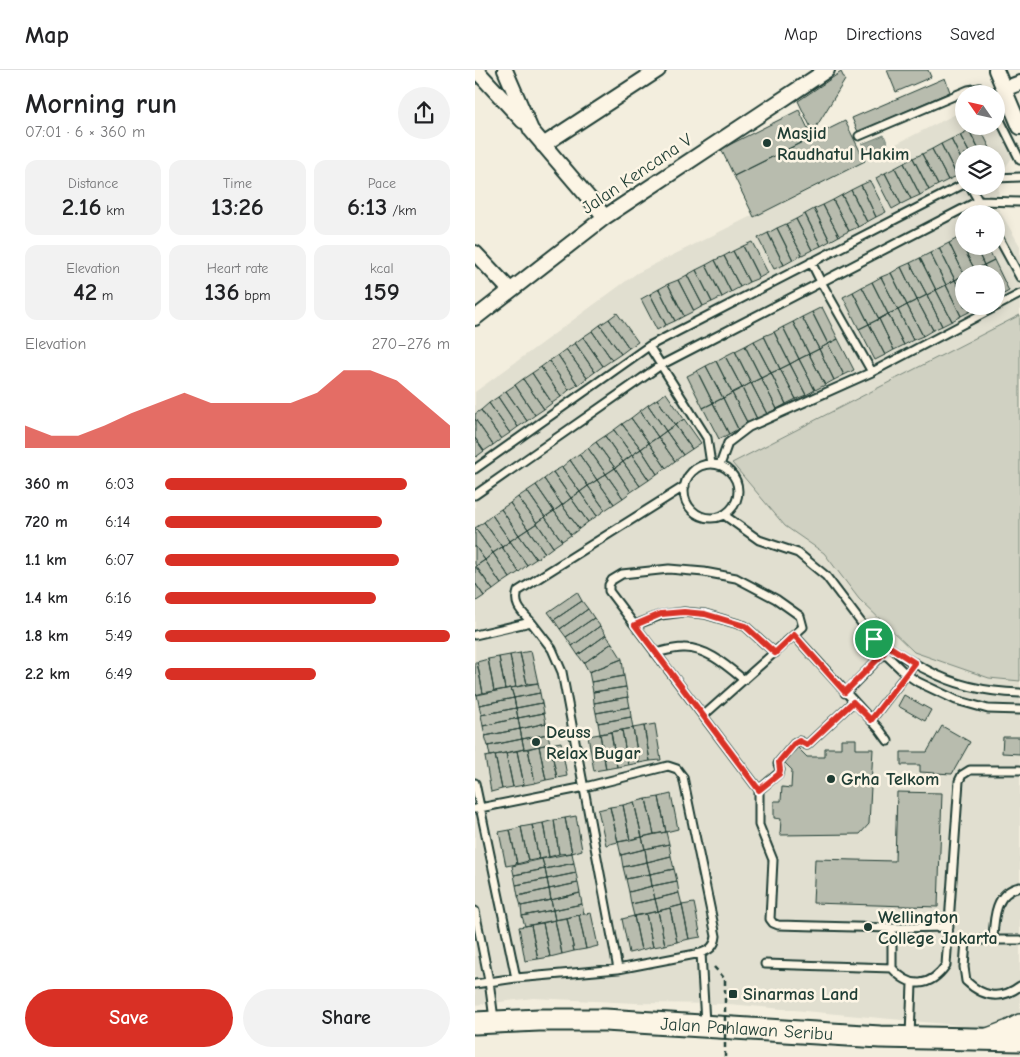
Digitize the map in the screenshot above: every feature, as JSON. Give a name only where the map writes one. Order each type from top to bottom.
[{"type":"main road","name":"Jalan Pahlawan Seribu","points":[[485,1022],[605,1020],[910,1039],[1020,1040]]},
{"type":"street","points":[[476,70],[531,130],[605,217]]},
{"type":"street","points":[[505,70],[531,130]]},
{"type":"street","points":[[543,145],[658,70]]},
{"type":"street","name":"Jalan Kencana V","points":[[475,318],[605,217],[827,70]]},
{"type":"street","points":[[995,70],[1002,85]]},
{"type":"street","points":[[1005,89],[1020,83]]},
{"type":"street","points":[[1005,91],[1020,127]]},
{"type":"street","points":[[475,252],[510,290]]},
{"type":"street","points":[[985,1039],[1020,1024]]},
{"type":"lane","points":[[859,136],[955,95]]},
{"type":"lane","points":[[1005,130],[1020,160]]},
{"type":"lane","points":[[1005,178],[1020,177]]},
{"type":"lane","points":[[475,469],[649,346],[955,189]]},
{"type":"lane","points":[[975,195],[980,205]]},
{"type":"lane","points":[[475,495],[661,365],[978,201],[1020,202]]},
{"type":"lane","points":[[1005,250],[1020,277]]},
{"type":"lane","points":[[811,262],[872,372]]},
{"type":"lane","points":[[720,465],[728,443],[749,427],[872,372],[1020,294]]},
{"type":"lane","points":[[649,346],[707,438],[711,464]]},
{"type":"lane","points":[[711,464],[720,465],[728,469],[738,484],[738,493],[731,509],[724,514],[707,518],[692,510],[687,503],[685,486],[688,477],[694,470],[711,464]]},
{"type":"lane","points":[[618,969],[562,672],[552,649],[517,604],[515,598],[518,591],[685,486]]},
{"type":"lane","points":[[724,514],[759,540],[798,553],[827,576],[874,639],[887,650],[906,674],[918,682],[956,700],[987,709],[1020,710]]},
{"type":"lane","points":[[703,716],[803,627],[800,616],[776,600],[736,578],[704,572],[669,569],[622,574],[612,580],[609,585],[609,591],[655,653],[759,790],[759,825],[773,860],[770,919],[773,923],[778,925],[892,928],[949,927]]},
{"type":"lane","points":[[635,625],[661,614],[684,612],[705,614],[745,626],[775,653]]},
{"type":"lane","points":[[475,634],[531,622]]},
{"type":"lane","points":[[794,635],[888,741]]},
{"type":"lane","points":[[655,653],[683,648],[705,653],[724,664],[744,680]]},
{"type":"lane","points":[[845,692],[887,650]]},
{"type":"lane","points":[[887,650],[965,686],[1000,692],[1020,693]]},
{"type":"lane","points":[[871,720],[915,663]]},
{"type":"lane","points":[[759,790],[779,774],[779,762],[794,744],[799,741],[807,745],[853,702]]},
{"type":"lane","points":[[475,984],[516,978],[618,969],[701,954],[710,949],[716,940],[683,777],[677,769],[668,766],[585,787],[478,808]]},
{"type":"lane","points":[[892,928],[892,968],[901,978],[912,984],[924,983],[939,976],[946,966],[959,781],[962,774],[970,770],[1020,770]]},
{"type":"lane","points":[[475,783],[478,808],[516,978]]},
{"type":"lane","points":[[993,940],[995,912],[1000,902],[1008,894],[1020,887]]},
{"type":"lane","points":[[475,911],[489,981],[485,1022]]},
{"type":"lane","points":[[948,940],[1020,940]]},
{"type":"lane","points":[[966,940],[964,966],[966,981],[976,991],[987,995],[996,995],[1010,993],[1020,986]]},
{"type":"lane","points":[[701,954],[705,1026]]},
{"type":"lane","points":[[765,964],[892,968]]},
{"type":"lane","points":[[910,1039],[912,984]]},
{"type":"path","points":[[725,979],[725,1057]]},
{"type":"shaded area","points":[[1005,106],[1019,147],[1005,168],[1005,145],[955,145],[955,195],[998,195],[998,205],[955,205],[955,255],[1005,255],[1005,220],[1020,246],[1020,1020],[999,1029],[729,1004],[636,1003],[533,998],[475,1005],[475,392],[637,273],[955,114],[955,135],[1005,135]]},
{"type":"shaded area","points":[[884,135],[888,145],[866,154],[862,144]]},
{"type":"shaded area","points":[[1020,315],[1020,681],[989,678],[914,652],[859,599],[824,553],[785,526],[732,463]]},
{"type":"building","points":[[887,70],[928,70],[931,77],[896,92]]},
{"type":"building","points":[[841,72],[845,80],[813,132],[798,101]]},
{"type":"building","points":[[945,78],[950,92],[858,132],[852,118]]},
{"type":"building","name":"Masjid Raudhatul Hakim","points":[[799,110],[812,137],[734,176],[721,149]]},
{"type":"building","points":[[845,121],[865,161],[754,217],[734,176]]},
{"type":"building","points":[[960,135],[972,135],[976,145],[965,145]]},
{"type":"building","points":[[960,135],[965,145],[955,145],[955,147],[951,139]]},
{"type":"building","points":[[972,135],[984,135],[988,145],[976,145]]},
{"type":"building","points":[[951,139],[955,147],[955,172],[941,144]]},
{"type":"building","points":[[941,144],[955,172],[955,177],[948,180],[932,149]]},
{"type":"building","points":[[932,149],[948,180],[938,185],[922,154]]},
{"type":"building","points":[[922,154],[938,185],[929,190],[913,158]]},
{"type":"building","points":[[913,158],[929,190],[920,195],[904,163]]},
{"type":"building","points":[[904,163],[920,195],[911,199],[895,168]]},
{"type":"building","points":[[895,168],[911,199],[901,204],[885,173]]},
{"type":"building","points":[[885,173],[901,204],[892,209],[876,178]]},
{"type":"building","points":[[870,181],[886,212],[876,217],[861,185]]},
{"type":"building","points":[[861,185],[876,217],[867,222],[851,190]]},
{"type":"building","points":[[851,190],[867,222],[858,227],[842,195]]},
{"type":"building","points":[[842,195],[858,227],[849,231],[833,200]]},
{"type":"building","points":[[833,200],[849,231],[839,236],[823,205]]},
{"type":"building","points":[[823,205],[839,236],[830,241],[814,209]]},
{"type":"building","points":[[814,209],[830,241],[821,246],[805,214]]},
{"type":"building","points":[[805,214],[821,246],[812,250],[796,219]]},
{"type":"building","points":[[796,219],[812,250],[802,255],[786,224]]},
{"type":"building","points":[[786,224],[802,255],[793,260],[777,228]]},
{"type":"building","points":[[777,228],[793,260],[784,265],[768,233]]},
{"type":"building","points":[[768,233],[784,265],[774,269],[758,238]]},
{"type":"building","points":[[955,240],[955,255],[967,255],[972,265],[960,265],[949,243]]},
{"type":"building","points":[[752,242],[768,273],[759,278],[743,246]]},
{"type":"building","points":[[949,243],[960,265],[955,265],[955,280],[939,248]]},
{"type":"building","points":[[743,246],[759,278],[749,282],[733,251]]},
{"type":"building","points":[[939,248],[955,280],[946,285],[930,253]]},
{"type":"building","points":[[733,251],[749,282],[740,287],[724,256]]},
{"type":"building","points":[[930,253],[946,285],[936,290],[920,258]]},
{"type":"building","points":[[967,255],[979,255],[984,265],[972,265]]},
{"type":"building","points":[[979,255],[992,255],[994,260],[984,265]]},
{"type":"building","points":[[724,256],[740,287],[731,292],[715,260]]},
{"type":"building","points":[[920,258],[936,290],[927,295],[910,263]]},
{"type":"building","points":[[715,260],[731,292],[722,297],[706,265]]},
{"type":"building","points":[[994,260],[996,265],[984,265]]},
{"type":"building","points":[[910,263],[927,295],[917,300],[901,267]]},
{"type":"building","points":[[706,265],[722,297],[712,302],[696,270]]},
{"type":"building","points":[[901,267],[917,300],[907,305],[891,273]]},
{"type":"building","points":[[696,270],[712,302],[703,306],[687,275]]},
{"type":"building","points":[[891,273],[907,305],[898,310],[881,277]]},
{"type":"building","points":[[687,275],[703,306],[694,311],[678,280]]},
{"type":"building","points":[[881,277],[898,310],[888,314],[872,282]]},
{"type":"building","points":[[678,280],[694,311],[684,316],[668,284]]},
{"type":"building","points":[[955,280],[955,304],[946,285]]},
{"type":"building","points":[[872,282],[888,314],[879,319],[862,287]]},
{"type":"building","points":[[1005,283],[1009,291],[1005,293]]},
{"type":"building","points":[[668,284],[684,316],[675,321],[659,289]]},
{"type":"building","points":[[946,285],[955,304],[955,315],[961,316],[952,321],[936,290]]},
{"type":"building","points":[[862,287],[879,319],[869,324],[853,292]]},
{"type":"building","points":[[659,289],[675,321],[666,325],[650,294]]},
{"type":"building","points":[[936,290],[952,321],[942,326],[927,295]]},
{"type":"building","points":[[853,292],[869,324],[859,329],[843,297]]},
{"type":"building","points":[[650,294],[666,325],[657,330],[641,299]]},
{"type":"building","points":[[927,295],[942,326],[933,330],[917,300]]},
{"type":"building","points":[[917,300],[933,330],[923,336],[907,305]]},
{"type":"building","points":[[907,305],[923,336],[913,340],[898,310]]},
{"type":"building","points":[[822,307],[838,339],[828,344],[812,312]]},
{"type":"building","points":[[898,310],[913,340],[904,345],[888,314]]},
{"type":"building","points":[[812,312],[828,344],[819,349],[802,317]]},
{"type":"building","points":[[617,313],[638,342],[629,348],[609,319]]},
{"type":"building","points":[[888,314],[904,345],[894,350],[879,319]]},
{"type":"building","points":[[802,317],[819,349],[809,354],[793,322]]},
{"type":"building","points":[[609,319],[629,348],[621,354],[600,325]]},
{"type":"building","points":[[879,319],[894,350],[885,355],[869,324]]},
{"type":"building","points":[[793,322],[809,354],[799,359],[783,327]]},
{"type":"building","points":[[869,324],[885,355],[875,360],[859,329]]},
{"type":"building","points":[[600,325],[621,354],[612,360],[592,331]]},
{"type":"building","points":[[783,327],[799,359],[790,364],[774,332]]},
{"type":"building","points":[[592,331],[612,360],[603,366],[583,337]]},
{"type":"building","points":[[774,332],[790,364],[780,369],[764,336]]},
{"type":"building","points":[[764,336],[780,369],[771,373],[754,341]]},
{"type":"building","points":[[583,337],[603,366],[595,372],[575,343]]},
{"type":"building","points":[[838,339],[854,370],[844,375],[828,344]]},
{"type":"building","points":[[754,341],[771,373],[761,378],[745,346]]},
{"type":"building","points":[[575,343],[595,372],[587,378],[566,349]]},
{"type":"building","points":[[828,344],[844,375],[834,380],[819,349]]},
{"type":"building","points":[[745,346],[761,378],[751,383],[735,351]]},
{"type":"building","points":[[566,349],[587,378],[578,385],[558,355]]},
{"type":"building","points":[[819,349],[834,380],[825,385],[809,354]]},
{"type":"building","points":[[735,351],[751,383],[742,388],[725,356]]},
{"type":"building","points":[[809,354],[825,385],[815,390],[799,359]]},
{"type":"building","points":[[558,355],[578,385],[569,390],[549,361]]},
{"type":"building","points":[[725,356],[742,388],[732,393],[716,361]]},
{"type":"building","points":[[799,359],[815,390],[806,395],[790,364]]},
{"type":"building","points":[[549,361],[569,390],[561,397],[541,367]]},
{"type":"building","points":[[716,361],[732,393],[723,398],[706,366]]},
{"type":"building","points":[[790,364],[806,395],[796,399],[780,369]]},
{"type":"building","points":[[706,366],[723,398],[713,403],[697,371]]},
{"type":"building","points":[[541,367],[561,397],[552,403],[532,373]]},
{"type":"building","points":[[780,369],[796,399],[786,404],[771,373]]},
{"type":"building","points":[[697,371],[713,403],[703,408],[687,376]]},
{"type":"building","points":[[532,373],[552,403],[544,409],[523,379]]},
{"type":"building","points":[[771,373],[786,404],[777,409],[761,378]]},
{"type":"building","points":[[761,378],[777,409],[767,414],[751,383]]},
{"type":"building","points":[[523,379],[544,409],[535,415],[515,385]]},
{"type":"building","points":[[751,383],[767,414],[757,419],[742,388]]},
{"type":"building","points":[[515,385],[535,415],[527,421],[506,391]]},
{"type":"building","points":[[742,388],[757,419],[748,424],[732,393]]},
{"type":"building","points":[[506,391],[527,421],[518,427],[498,397]]},
{"type":"building","points":[[666,393],[684,419],[675,425],[657,399]]},
{"type":"building","points":[[732,393],[748,424],[738,429],[723,398]]},
{"type":"building","points":[[498,397],[518,427],[510,433],[489,403]]},
{"type":"building","points":[[723,398],[738,429],[729,434],[713,403]]},
{"type":"building","points":[[657,399],[675,425],[666,431],[648,405]]},
{"type":"building","points":[[489,403],[510,433],[501,439],[481,410]]},
{"type":"building","points":[[713,403],[729,434],[719,439],[703,408]]},
{"type":"building","points":[[648,405],[666,431],[658,437],[640,411]]},
{"type":"building","points":[[481,410],[501,439],[493,445],[475,419],[475,414]]},
{"type":"building","points":[[640,411],[658,437],[649,443],[631,418]]},
{"type":"building","points":[[631,418],[649,443],[641,449],[622,424]]},
{"type":"building","points":[[475,419],[493,445],[484,451],[475,438]]},
{"type":"building","points":[[684,419],[701,443],[692,449],[675,425]]},
{"type":"building","points":[[622,424],[641,449],[632,455],[614,430]]},
{"type":"building","points":[[675,425],[692,449],[683,455],[666,431]]},
{"type":"building","points":[[614,430],[632,455],[623,462],[605,436]]},
{"type":"building","points":[[666,431],[683,455],[675,461],[658,437]]},
{"type":"building","points":[[605,436],[623,462],[615,468],[596,442]]},
{"type":"building","points":[[658,437],[675,461],[666,468],[649,443]]},
{"type":"building","points":[[475,438],[484,451],[476,457],[475,456]]},
{"type":"building","points":[[596,442],[615,468],[606,474],[588,448]]},
{"type":"building","points":[[649,443],[666,468],[657,474],[641,449]]},
{"type":"building","points":[[588,448],[606,474],[597,480],[579,454]]},
{"type":"building","points":[[641,449],[657,474],[649,480],[632,455]]},
{"type":"building","points":[[579,454],[597,480],[588,486],[570,460]]},
{"type":"building","points":[[632,455],[649,480],[640,486],[623,462]]},
{"type":"building","points":[[570,460],[588,486],[580,492],[562,467]]},
{"type":"building","points":[[623,462],[640,486],[631,492],[615,468]]},
{"type":"building","points":[[562,467],[580,492],[571,498],[553,472]]},
{"type":"building","points":[[615,468],[631,492],[623,498],[606,474]]},
{"type":"building","points":[[553,472],[571,498],[562,505],[544,479]]},
{"type":"building","points":[[606,474],[623,498],[614,504],[597,480]]},
{"type":"building","points":[[544,479],[562,505],[554,511],[536,485]]},
{"type":"building","points":[[597,480],[614,504],[605,510],[588,486]]},
{"type":"building","points":[[536,485],[554,511],[545,517],[527,491]]},
{"type":"building","points":[[588,486],[605,510],[597,516],[580,492]]},
{"type":"building","points":[[527,491],[545,517],[537,523],[518,497]]},
{"type":"building","points":[[580,492],[597,516],[588,522],[571,498]]},
{"type":"building","points":[[518,497],[537,523],[528,529],[510,503]]},
{"type":"building","points":[[571,498],[588,522],[579,529],[562,505]]},
{"type":"building","points":[[510,503],[528,529],[519,535],[501,509]]},
{"type":"building","points":[[562,505],[579,529],[571,535],[554,511]]},
{"type":"building","points":[[501,509],[519,535],[510,541],[492,515]]},
{"type":"building","points":[[554,511],[571,535],[562,541],[545,517]]},
{"type":"building","points":[[492,515],[510,541],[502,547],[484,522]]},
{"type":"building","points":[[545,517],[562,541],[553,547],[537,523]]},
{"type":"building","points":[[484,522],[502,547],[493,553],[475,528]]},
{"type":"building","points":[[537,523],[553,547],[545,553],[528,529]]},
{"type":"building","points":[[475,528],[493,553],[485,560],[475,546]]},
{"type":"building","points":[[528,529],[545,553],[536,559],[519,535]]},
{"type":"building","points":[[519,535],[536,559],[527,565],[510,541]]},
{"type":"building","points":[[510,541],[527,565],[519,572],[502,547]]},
{"type":"building","points":[[475,546],[485,560],[476,566],[475,564]]},
{"type":"building","points":[[502,547],[519,572],[510,578],[493,553]]},
{"type":"building","points":[[493,553],[510,578],[501,584],[485,560]]},
{"type":"building","points":[[485,560],[501,584],[493,590],[476,566]]},
{"type":"building","points":[[475,566],[493,590],[484,596],[475,583]]},
{"type":"building","points":[[475,583],[484,596],[475,602]]},
{"type":"building","points":[[577,592],[582,601],[554,620],[548,612]]},
{"type":"building","points":[[582,601],[588,609],[560,629],[554,620]]},
{"type":"building","points":[[588,609],[594,618],[566,637],[560,629]]},
{"type":"building","points":[[594,618],[600,626],[572,646],[566,637]]},
{"type":"building","points":[[600,626],[606,635],[578,655],[572,646]]},
{"type":"building","points":[[606,635],[612,643],[584,663],[578,655]]},
{"type":"building","points":[[612,643],[622,659],[589,672],[584,663]]},
{"type":"building","points":[[531,651],[538,683],[527,684],[520,653]]},
{"type":"building","points":[[520,653],[527,684],[516,687],[510,655]]},
{"type":"building","points":[[510,655],[516,687],[505,689],[499,657]]},
{"type":"building","points":[[499,657],[505,689],[494,691],[488,659]]},
{"type":"building","points":[[488,659],[494,691],[483,693],[477,662]]},
{"type":"building","points":[[622,659],[624,676],[591,682],[589,672]]},
{"type":"building","points":[[475,662],[477,662],[483,693],[475,695]]},
{"type":"building","points":[[624,676],[626,687],[593,692],[591,682]]},
{"type":"building","points":[[538,683],[540,693],[514,698],[511,688]]},
{"type":"building","points":[[626,687],[628,697],[594,703],[593,692]]},
{"type":"building","points":[[511,688],[514,698],[479,705],[477,695]]},
{"type":"building","points":[[540,693],[542,703],[516,708],[514,698]]},
{"type":"building","points":[[904,695],[931,710],[925,721],[898,706]]},
{"type":"building","points":[[628,697],[630,707],[596,713],[594,703]]},
{"type":"building","points":[[514,698],[516,708],[481,715],[479,705]]},
{"type":"building","points":[[542,703],[544,713],[518,718],[516,708]]},
{"type":"building","points":[[630,707],[631,717],[598,723],[596,713]]},
{"type":"building","points":[[516,708],[518,718],[483,726],[481,715]]},
{"type":"building","points":[[544,713],[546,723],[520,729],[518,718]]},
{"type":"building","points":[[631,717],[633,728],[600,734],[598,723]]},
{"type":"building","points":[[518,718],[520,729],[485,736],[483,726]]},
{"type":"building","points":[[546,723],[548,734],[522,739],[520,729]]},
{"type":"building","points":[[655,724],[661,760],[650,761],[644,726]]},
{"type":"building","points":[[644,726],[650,761],[639,763],[633,728]]},
{"type":"building","points":[[942,726],[970,742],[952,774],[920,772],[920,765],[901,765],[901,752],[927,752]]},
{"type":"building","points":[[633,728],[639,763],[628,765],[622,730]]},
{"type":"building","points":[[520,729],[522,739],[488,746],[485,736]]},
{"type":"building","points":[[622,730],[628,765],[617,767],[611,732]]},
{"type":"building","points":[[611,732],[617,767],[606,769],[600,734]]},
{"type":"building","name":"Deuss Relax Bugar","points":[[548,734],[550,744],[524,749],[522,739]]},
{"type":"building","points":[[600,734],[606,769],[594,771],[588,736]]},
{"type":"building","points":[[1003,737],[1020,737],[1020,754],[1002,753]]},
{"type":"building","points":[[522,739],[524,749],[490,756],[488,746]]},
{"type":"building","name":"Grha Telkom","points":[[841,739],[856,739],[856,749],[873,749],[869,824],[860,834],[780,835],[781,819],[774,818],[774,801],[781,801],[782,787],[791,788],[792,770],[783,761],[797,747],[807,757],[825,757],[825,748],[841,748]]},
{"type":"building","points":[[561,742],[567,776],[557,778],[550,744]]},
{"type":"building","points":[[550,744],[557,778],[546,780],[539,746]]},
{"type":"building","points":[[539,746],[546,780],[535,783],[528,749]]},
{"type":"building","points":[[528,749],[535,783],[524,785],[517,751]]},
{"type":"building","points":[[517,751],[524,785],[513,787],[506,753]]},
{"type":"building","points":[[506,753],[513,787],[502,789],[495,755]]},
{"type":"building","points":[[495,755],[502,789],[491,792],[485,757]]},
{"type":"building","points":[[897,792],[942,793],[938,907],[813,903],[815,859],[895,861]]},
{"type":"building","points":[[671,794],[678,829],[666,832],[659,797]]},
{"type":"building","points":[[659,797],[666,832],[654,834],[646,799]]},
{"type":"building","points":[[646,799],[654,834],[642,837],[634,802]]},
{"type":"building","points":[[634,802],[642,837],[630,840],[623,805]]},
{"type":"building","points":[[623,805],[630,840],[618,842],[610,807]]},
{"type":"building","points":[[610,807],[618,842],[606,845],[598,810]]},
{"type":"building","points":[[576,816],[582,850],[572,853],[565,818]]},
{"type":"building","points":[[565,818],[572,853],[559,854],[554,820]]},
{"type":"building","points":[[554,820],[559,854],[549,857],[543,823]]},
{"type":"building","points":[[543,823],[549,857],[539,859],[532,825]]},
{"type":"building","points":[[532,825],[539,859],[528,861],[521,827]]},
{"type":"building","points":[[521,827],[528,861],[517,864],[510,830]]},
{"type":"building","points":[[510,830],[517,864],[506,866],[499,832]]},
{"type":"building","points":[[666,832],[669,844],[645,849],[642,837]]},
{"type":"building","points":[[642,837],[645,849],[621,855],[618,842]]},
{"type":"building","points":[[669,844],[671,856],[647,862],[645,849]]},
{"type":"building","points":[[645,849],[647,862],[623,867],[621,855]]},
{"type":"building","points":[[572,853],[574,863],[545,869],[542,859]]},
{"type":"building","points":[[671,856],[674,869],[650,874],[647,862]]},
{"type":"building","points":[[542,859],[545,869],[514,875],[512,866]]},
{"type":"building","points":[[647,862],[650,874],[626,879],[623,867]]},
{"type":"building","points":[[574,863],[576,873],[547,879],[545,869]]},
{"type":"building","points":[[545,869],[547,879],[516,885],[514,875]]},
{"type":"building","points":[[674,869],[677,881],[652,886],[650,874]]},
{"type":"building","points":[[576,873],[578,883],[549,889],[547,879]]},
{"type":"building","points":[[650,874],[652,886],[629,892],[626,879]]},
{"type":"building","points":[[547,879],[549,889],[518,896],[516,885]]},
{"type":"building","points":[[677,881],[679,893],[655,899],[652,886]]},
{"type":"building","points":[[578,883],[580,893],[551,900],[549,889]]},
{"type":"building","points":[[652,886],[655,899],[631,904],[629,892]]},
{"type":"building","points":[[549,889],[551,900],[521,906],[518,896]]},
{"type":"building","points":[[580,893],[582,904],[553,910],[551,900]]},
{"type":"building","points":[[679,893],[682,905],[658,911],[655,899]]},
{"type":"building","points":[[655,899],[658,911],[634,916],[631,904]]},
{"type":"building","points":[[551,900],[553,910],[522,916],[521,906]]},
{"type":"building","points":[[694,903],[701,937],[689,939],[682,905]]},
{"type":"building","points":[[582,904],[584,914],[555,920],[553,910]]},
{"type":"building","points":[[682,905],[689,939],[677,942],[670,908]]},
{"type":"building","points":[[670,908],[677,942],[665,945],[658,911]]},
{"type":"building","points":[[553,910],[555,920],[525,926],[522,916]]},
{"type":"building","points":[[658,911],[665,945],[653,947],[646,914]]},
{"type":"building","points":[[591,913],[598,946],[586,949],[579,915]]},
{"type":"building","points":[[646,914],[653,947],[641,950],[634,916]]},
{"type":"building","points":[[579,915],[586,949],[574,951],[567,918]]},
{"type":"building","points":[[634,916],[641,950],[629,953],[622,919]]},
{"type":"building","points":[[567,918],[574,951],[562,954],[555,920]]},
{"type":"building","points":[[555,920],[562,954],[550,957],[543,923]]},
{"type":"building","points":[[543,923],[550,957],[538,959],[531,925]]},
{"type":"building","points":[[531,925],[538,959],[525,961],[519,927]]},
{"type":"place","name":"Masjid Raudhatul Hakim","points":[[767,143]]},
{"type":"place","name":"Deuss Relax Bugar","points":[[536,742]]},
{"type":"place","name":"Grha Telkom","points":[[831,779]]},
{"type":"place","name":"Wellington College Jakarta","points":[[868,927]]},
{"type":"place","name":"Sinarmas Land","points":[[733,994]]},
{"type":"route","points":[[684,612],[705,614],[745,626],[775,653],[794,635],[845,692],[884,653],[874,639],[915,663],[871,720],[853,702],[807,745],[801,741],[796,742],[779,762],[779,774],[759,790],[635,625],[661,614],[684,612]]}]
